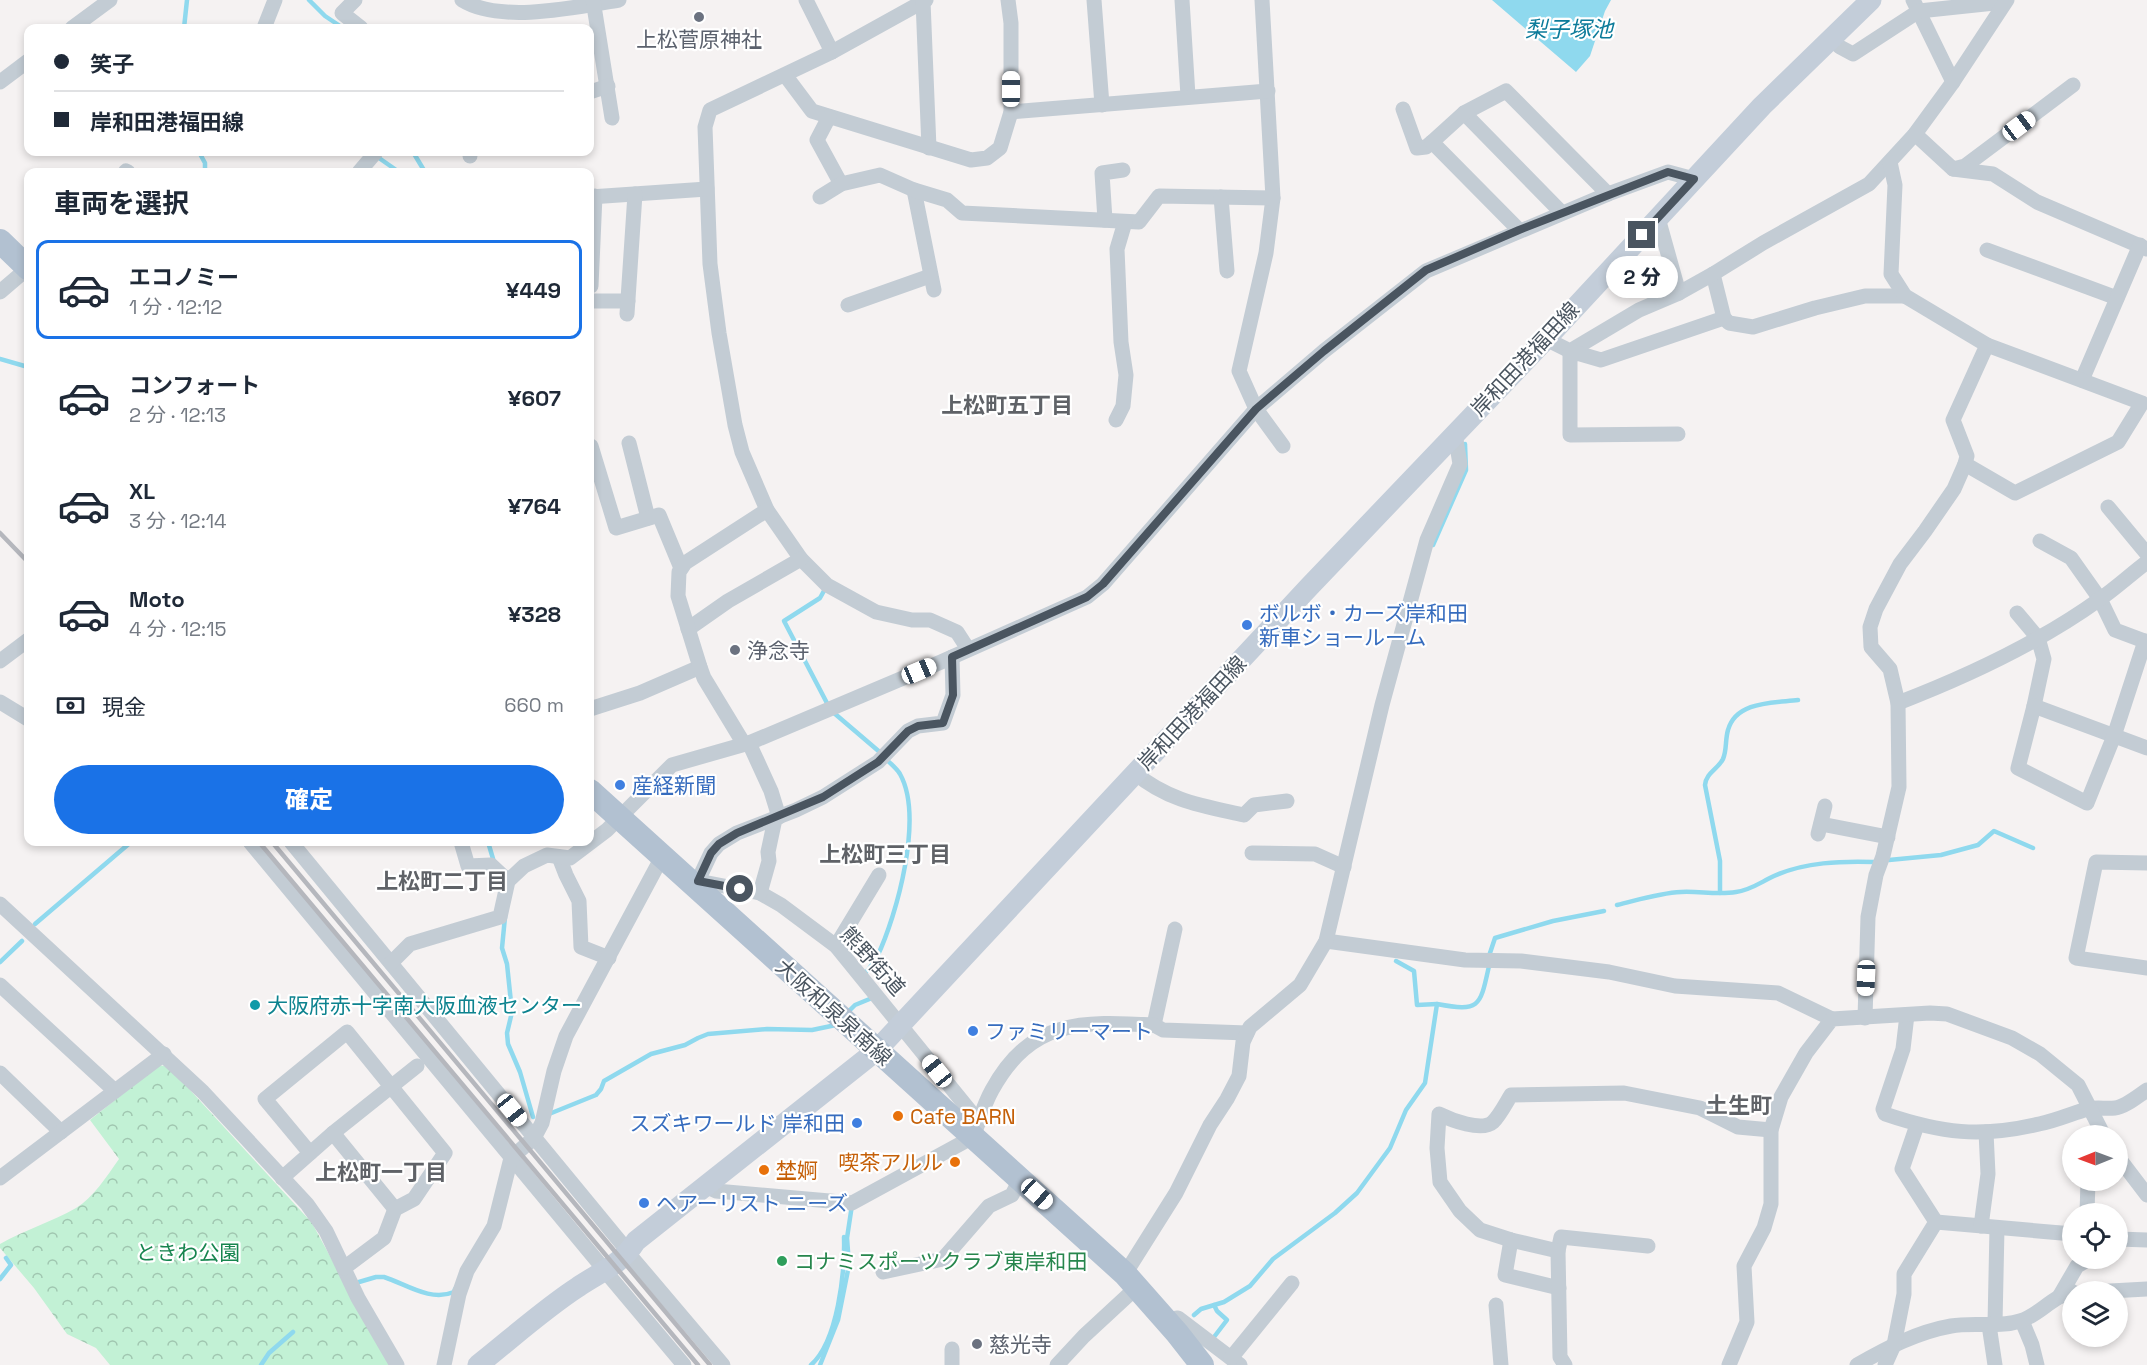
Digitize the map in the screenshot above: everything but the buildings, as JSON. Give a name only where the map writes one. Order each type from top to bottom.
[{"type":"main road","points":[[0,241],[24,264]]},
{"type":"main road","name":"大阪和泉泉南線","points":[[594,795],[662,857],[696,884],[876,1051],[976,1130],[1020,1179],[1131,1281],[1202,1365]]},
{"type":"street","points":[[77,24],[110,0]]},
{"type":"street","points":[[266,24],[275,0]]},
{"type":"street","points":[[355,0],[342,14],[356,24]]},
{"type":"street","points":[[462,0],[487,9],[511,6],[525,14],[593,2],[619,0]]},
{"type":"street","points":[[806,0],[832,52]]},
{"type":"street","points":[[786,75],[812,111],[971,160],[987,158],[1000,148],[1011,111],[1011,23],[1008,0]]},
{"type":"street","points":[[1094,0],[1102,105]]},
{"type":"street","points":[[1182,0],[1188,96]]},
{"type":"street","points":[[1262,0],[1273,198],[1266,253],[1239,371],[1256,409],[1283,446]]},
{"type":"street","name":"岸和田港福田線","points":[[478,1365],[876,1051],[1762,106],[1871,0]]},
{"type":"street","points":[[929,148],[925,1],[832,52],[710,110],[705,127],[710,264],[735,424],[742,452],[766,510],[801,559],[827,585],[876,612],[912,620],[930,620],[957,632],[969,649]]},
{"type":"street","points":[[1830,38],[1853,54],[1916,5],[2005,1]]},
{"type":"street","points":[[1570,351],[1639,310],[1713,274],[1763,243],[1869,184],[1915,135],[1953,82],[2005,1]]},
{"type":"street","points":[[593,2],[612,118]]},
{"type":"street","points":[[1916,5],[1953,82]]},
{"type":"street","points":[[0,82],[24,64]]},
{"type":"street","points":[[1953,169],[1965,166],[2073,85]]},
{"type":"street","points":[[594,91],[608,86]]},
{"type":"street","points":[[1011,111],[1268,91]]},
{"type":"street","points":[[1403,109],[1417,148],[1426,147],[1464,113],[1506,91],[1608,194]]},
{"type":"street","points":[[1464,113],[1563,213]]},
{"type":"street","points":[[829,117],[817,140],[841,184]]},
{"type":"street","points":[[1915,135],[1953,169],[1993,174],[2037,202],[2143,247],[2117,298],[2082,380]]},
{"type":"street","points":[[1432,142],[1519,230]]},
{"type":"street","points":[[363,168],[373,156]]},
{"type":"street","points":[[1890,162],[1895,185],[1891,274],[1905,296],[1987,345],[2142,403],[2118,442],[2015,493],[1965,464]]},
{"type":"street","points":[[1105,220],[1102,173],[1123,170]]},
{"type":"street","points":[[594,840],[607,830],[672,765],[746,744],[1087,597],[1103,584],[1256,409],[1324,351],[1426,270],[1519,230],[1668,172],[1694,179]]},
{"type":"street","points":[[820,197],[841,184],[880,175],[914,190],[947,200],[962,213],[1125,222],[1139,222],[1159,196],[1273,198]]},
{"type":"street","points":[[594,196],[707,189]]},
{"type":"street","points":[[848,304],[932,283],[914,190]]},
{"type":"street","points":[[594,296],[627,308],[635,194]]},
{"type":"street","points":[[1221,197],[1227,270]]},
{"type":"street","points":[[1658,218],[1679,292]]},
{"type":"street","points":[[1116,420],[1123,406],[1126,375],[1121,342],[1117,249],[1125,222]]},
{"type":"street","points":[[1987,250],[2117,298]]},
{"type":"street","points":[[0,292],[24,271]]},
{"type":"street","points":[[1713,274],[1724,318],[1730,323],[1753,327],[1865,296],[1905,296]]},
{"type":"street","points":[[1546,339],[1570,351],[1601,360],[1724,318]]},
{"type":"street","points":[[1865,1018],[1868,917],[1876,875],[1883,856],[1899,788],[1898,703],[1890,669],[1871,647],[1870,627],[1876,609],[1900,564],[1954,489],[1965,464],[1967,456],[1953,420],[1987,345]]},
{"type":"street","points":[[1570,351],[1570,435],[1678,434]]},
{"type":"street","points":[[1057,1365],[1131,1281],[1210,1125],[1239,1076],[1243,1042],[1250,1027],[1300,985],[1326,942],[1382,705],[1427,540],[1460,464],[1455,434]]},
{"type":"street","points":[[629,443],[648,518]]},
{"type":"street","points":[[594,456],[616,528],[659,515],[681,568]]},
{"type":"street","points":[[2108,507],[2147,554]]},
{"type":"street","points":[[760,893],[777,818],[771,791],[746,744],[704,678],[678,596],[679,572],[685,563],[766,510]]},
{"type":"street","points":[[2017,613],[2038,638],[2044,659],[2018,768],[2087,803],[2114,736],[2146,641],[2115,630],[2100,599],[2071,558],[2040,541]]},
{"type":"street","points":[[688,629],[728,601],[801,559]]},
{"type":"street","points":[[1898,703],[1931,690],[2038,638],[2100,599],[2147,562]]},
{"type":"street","points":[[0,661],[24,643]]},
{"type":"street","points":[[696,884],[711,853],[719,844],[737,833],[823,797],[878,762],[908,731],[918,726],[943,723],[953,695],[952,657]]},
{"type":"street","points":[[594,708],[640,693],[700,667]]},
{"type":"street","points":[[0,702],[24,717]]},
{"type":"street","points":[[2034,706],[2147,748]]},
{"type":"street","points":[[1135,773],[1148,785],[1182,801],[1245,815],[1254,806],[1287,801]]},
{"type":"street","points":[[1824,806],[1820,829],[1888,837]]},
{"type":"street","points":[[253,846],[602,1267],[678,1363]]},
{"type":"street","points":[[294,846],[534,1138],[629,1246],[723,1365]]},
{"type":"street","points":[[462,846],[468,866],[491,865],[508,881]]},
{"type":"street","points":[[391,963],[410,944],[500,917],[508,881],[524,866],[547,855],[570,858],[586,846]]},
{"type":"street","points":[[1252,853],[1315,854],[1344,867]]},
{"type":"street","points":[[559,857],[579,901],[581,947],[609,958]]},
{"type":"street","points":[[444,1365],[459,1294],[467,1271],[494,1226],[511,1158],[534,1138],[542,1123],[554,1071],[566,1036],[662,857]]},
{"type":"street","points":[[2147,863],[2096,861],[2076,958],[2147,968]]},
{"type":"street","points":[[836,946],[879,875]]},
{"type":"street","name":"熊野街道","points":[[696,884],[760,893],[781,905],[836,946],[900,1024],[976,1130]]},
{"type":"street","points":[[0,904],[203,1092],[307,1204],[320,1222],[358,1298],[397,1365]]},
{"type":"street","points":[[1154,1025],[1175,929]]},
{"type":"street","points":[[1326,942],[1465,960],[1521,962],[1609,972],[1675,986],[1778,993],[1832,1019],[1947,1014],[2012,1038],[2040,1054],[2078,1085],[2099,1125]]},
{"type":"street","points":[[0,985],[116,1091]]},
{"type":"street","points":[[1907,1015],[1903,1049],[1883,1109],[1885,1114],[1917,1125],[1942,1130],[2003,1131],[2041,1124],[2091,1108],[2118,1108],[2147,1090]]},
{"type":"street","points":[[1730,1365],[1747,1322],[1744,1266],[1764,1228],[1771,1204],[1771,1130],[1781,1097],[1806,1053],[1832,1019]]},
{"type":"street","points":[[705,1186],[717,1191],[852,1203],[976,1130],[991,1092],[1003,1072],[1017,1053],[1034,1040],[1075,1026],[1103,1022],[1154,1025],[1163,1030],[1247,1033]]},
{"type":"street","points":[[310,1153],[265,1099],[347,1032],[445,1153],[414,1199],[395,1209],[384,1238],[344,1268]]},
{"type":"street","points":[[0,1178],[164,1054]]},
{"type":"street","points":[[282,1178],[333,1133],[417,1066]]},
{"type":"street","points":[[0,1072],[62,1132]]},
{"type":"street","points":[[1558,1251],[1480,1230],[1460,1211],[1440,1182],[1437,1148],[1439,1114],[1451,1120],[1483,1127],[1492,1123],[1511,1095],[1624,1093],[1700,1108],[1738,1127],[1771,1130]]},
{"type":"street","points":[[1917,1125],[1902,1169],[1936,1222]]},
{"type":"street","points":[[1981,1226],[1988,1174],[1986,1132]]},
{"type":"street","points":[[333,1133],[395,1209]]},
{"type":"street","points":[[2128,1170],[2147,1195]]},
{"type":"street","points":[[883,1272],[943,1259],[989,1206],[1012,1195],[1020,1179]]},
{"type":"street","points":[[1936,1222],[2062,1233]]},
{"type":"street","points":[[1885,1365],[1893,1345],[1905,1294],[1904,1274],[1936,1222]]},
{"type":"street","points":[[1995,1365],[1992,1324],[1997,1228]]},
{"type":"street","points":[[1565,1364],[1560,1357],[1558,1251],[1561,1237],[1648,1246]]},
{"type":"street","points":[[1511,1240],[1505,1275],[1559,1288]]},
{"type":"street","points":[[2128,1241],[2147,1240]]},
{"type":"street","points":[[1166,1320],[1178,1318],[1236,1361],[1292,1284]]},
{"type":"street","points":[[2128,1290],[2147,1289]]},
{"type":"street","points":[[1857,1365],[1893,1345],[1953,1326],[2022,1321],[2062,1296]]},
{"type":"street","points":[[1496,1305],[1501,1365]]},
{"type":"street","points":[[2022,1321],[2037,1365]]},
{"type":"street","points":[[952,1349],[952,1365]]},
{"type":"street","points":[[1549,1365],[1565,1364]]},
{"type":"green space","name":"ときわ公園","points":[[159,1065],[169,1067],[312,1223],[389,1365],[110,1365],[96,1348],[67,1334],[34,1288],[0,1248],[0,1244],[9,1239],[76,1208],[94,1193],[119,1159],[90,1120]]},
{"type":"water","name":"梨子塚池","points":[[1492,0],[1611,0],[1590,56],[1576,72]]},
{"type":"waterway","points":[[184,24],[187,0]]},
{"type":"waterway","points":[[309,0],[337,24]]},
{"type":"waterway","points":[[201,156],[205,168]]},
{"type":"waterway","points":[[415,156],[423,168]]},
{"type":"waterway","points":[[379,158],[393,168]]},
{"type":"waterway","points":[[0,359],[24,366]]},
{"type":"waterway","points":[[1433,545],[1466,470],[1465,444]]},
{"type":"waterway","points":[[825,589],[820,598],[784,621],[828,705]]},
{"type":"waterway","points":[[1720,893],[1720,861],[1706,781],[1723,759],[1728,730],[1732,721],[1739,714],[1757,705],[1798,700]]},
{"type":"waterway","points":[[834,713],[882,754]]},
{"type":"waterway","points":[[863,976],[877,957],[885,939],[899,892],[909,840],[907,792],[900,774],[888,761]]},
{"type":"waterway","points":[[1889,860],[1941,855],[1978,845],[1994,831],[2033,848]]},
{"type":"waterway","points":[[35,924],[126,846]]},
{"type":"waterway","points":[[489,846],[494,862]]},
{"type":"waterway","points":[[1617,905],[1673,893],[1741,891],[1786,871],[1811,865],[1836,862],[1874,862]]},
{"type":"waterway","points":[[1489,956],[1495,938],[1553,921],[1604,911]]},
{"type":"waterway","points":[[505,917],[502,948],[507,964],[512,1012],[507,1033],[508,1044],[520,1072],[533,1117]]},
{"type":"waterway","points":[[0,962],[22,941]]},
{"type":"waterway","points":[[1396,961],[1414,971],[1417,1005],[1437,1004]]},
{"type":"waterway","points":[[1194,1315],[1201,1309],[1224,1302],[1250,1286],[1273,1259],[1335,1213],[1357,1193],[1390,1148],[1406,1110],[1425,1083],[1437,1004],[1462,1007],[1476,1003],[1483,990],[1489,966]]},
{"type":"waterway","points":[[847,1013],[855,1005],[872,998]]},
{"type":"waterway","points":[[549,1114],[596,1095],[604,1081],[651,1054],[685,1045],[708,1034],[767,1029],[812,1030],[836,1025]]},
{"type":"waterway","points":[[820,1365],[838,1320],[849,1265],[847,1238],[852,1205]]},
{"type":"waterway","points":[[811,1365],[828,1340],[834,1323],[841,1287],[844,1237]]},
{"type":"waterway","points":[[0,1279],[11,1265],[6,1258]]},
{"type":"waterway","points":[[359,1282],[384,1277],[418,1291],[436,1295],[445,1295],[454,1292],[455,1289]]},
{"type":"waterway","points":[[1214,1305],[1227,1320],[1214,1337]]},
{"type":"waterway","points":[[261,1365],[269,1353],[293,1332]]},
{"type":"railway","points":[[0,533],[24,558]]},
{"type":"railway","points":[[262,846],[698,1365]]},
{"type":"railway","points":[[275,846],[710,1365]]},
{"type":"place","name":"上松菅原神社","points":[[699,17]]},
{"type":"place","name":"ボルボ・カーズ岸和田 新車ショールーム","points":[[1247,625]]},
{"type":"place","name":"浄念寺","points":[[735,650]]},
{"type":"place","name":"産経新聞","points":[[620,785]]},
{"type":"place","name":"大阪府赤十字南大阪血液センター","points":[[255,1005]]},
{"type":"place","name":"ファミリーマート","points":[[973,1031]]},
{"type":"place","name":"Cafe BARN","points":[[898,1116]]},
{"type":"place","name":"スズキワールド 岸和田","points":[[857,1123]]},
{"type":"place","name":"喫茶アルル","points":[[955,1162]]},
{"type":"place","name":"埜婀","points":[[764,1170]]},
{"type":"place","name":"ヘアーリスト ニーズ","points":[[644,1203]]},
{"type":"place","name":"コナミスポーツクラブ東岸和田","points":[[782,1261]]},
{"type":"place","name":"慈光寺","points":[[977,1344]]},
{"type":"district","name":"上松町五丁目","points":[[1007,405]]},
{"type":"district","name":"上松町三丁目","points":[[885,854]]},
{"type":"district","name":"上松町二丁目","points":[[442,881]]},
{"type":"district","name":"土生町","points":[[1739,1105]]},
{"type":"district","name":"上松町一丁目","points":[[381,1172]]},
{"type":"route","points":[[740,889],[698,881],[711,853],[719,844],[737,833],[823,797],[878,762],[908,731],[918,726],[943,723],[953,695],[952,657],[1087,597],[1103,584],[1256,409],[1324,351],[1426,270],[1625,187],[1668,172],[1694,179],[1642,235]]}]
